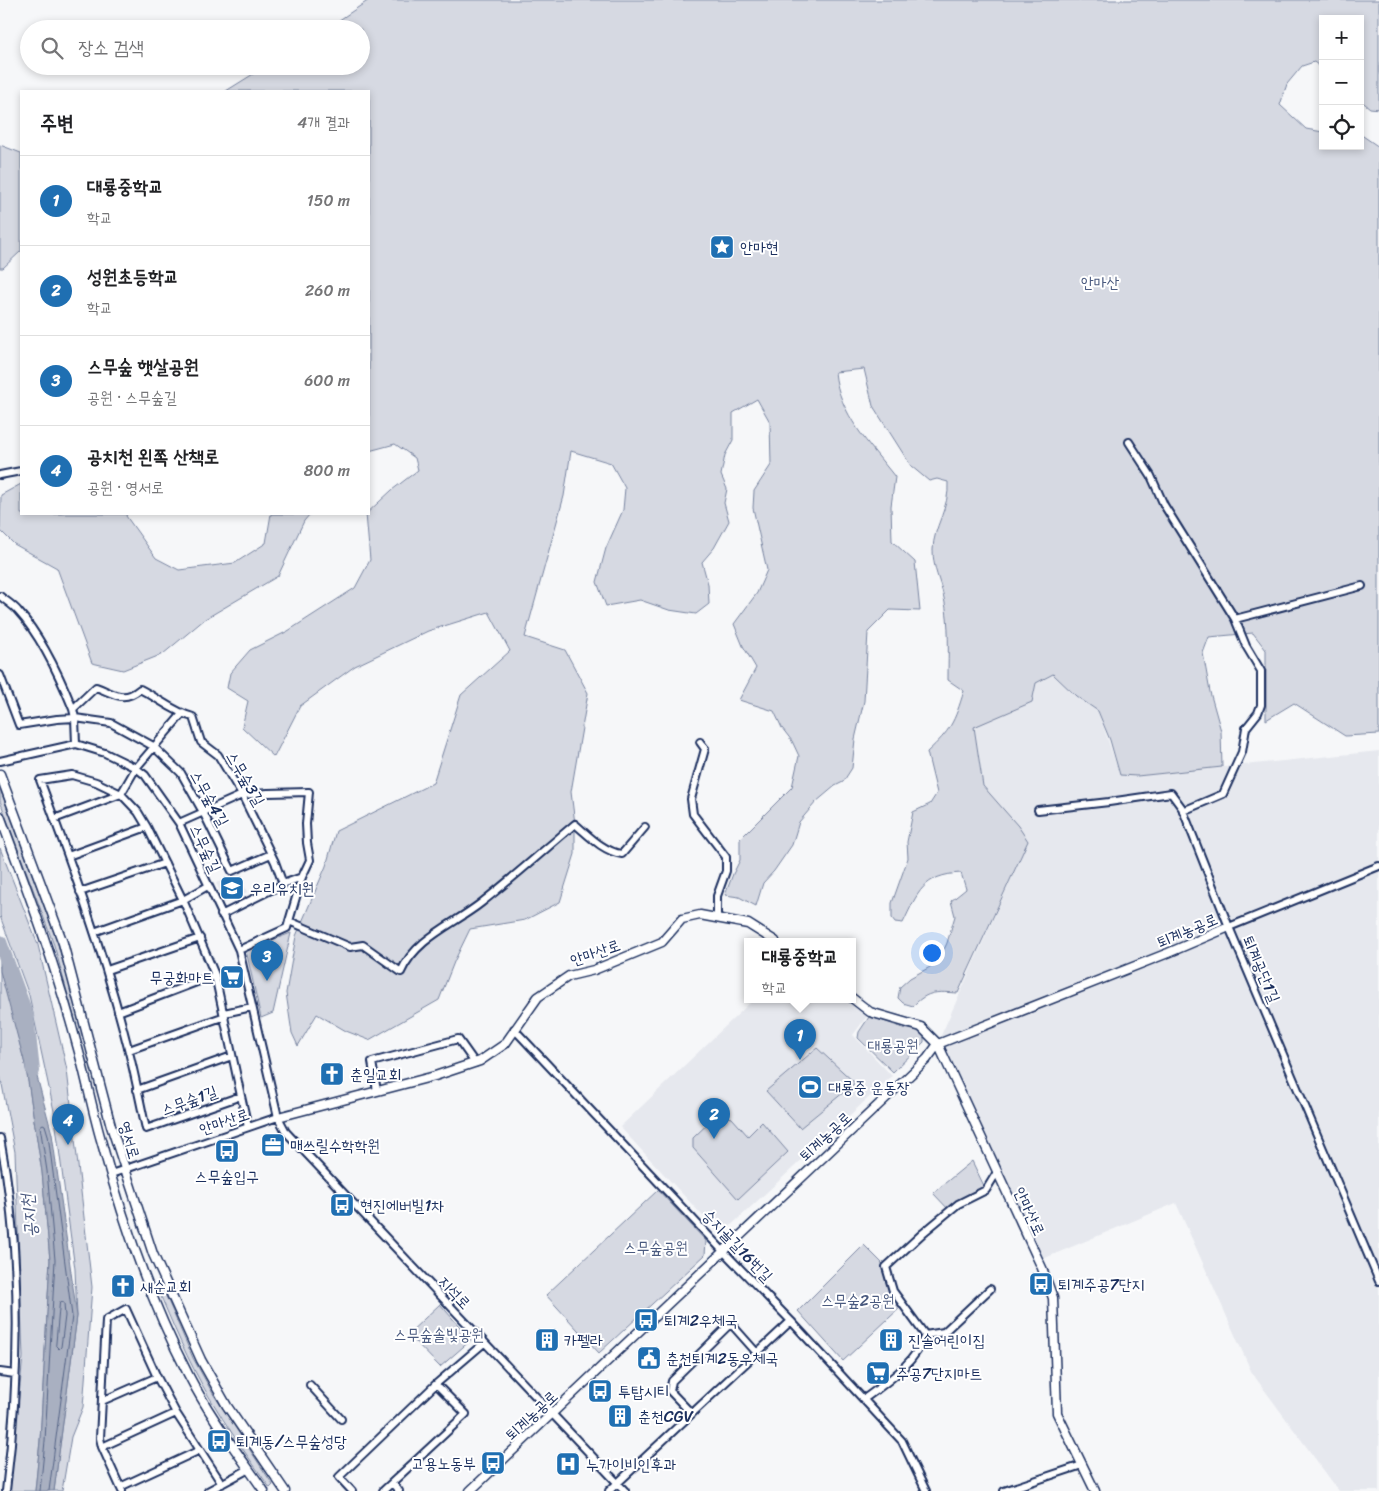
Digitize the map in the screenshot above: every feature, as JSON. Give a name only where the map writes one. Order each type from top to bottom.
[{"type":"street","points":[[1129,442],[1151,476],[1164,505],[1235,619],[1246,646],[1260,670],[1261,705],[1258,713],[1246,728],[1242,752],[1223,794],[1183,811]]},
{"type":"street","points":[[0,475],[20,470]]},
{"type":"street","points":[[1235,619],[1362,586]]},
{"type":"street","points":[[0,596],[18,611],[39,640],[50,660],[73,710],[76,744]]},
{"type":"street","name":"스무숲4길","points":[[0,675],[20,725],[35,721],[75,718],[111,724],[153,746],[182,773],[232,872],[271,854]]},
{"type":"street","name":"스무숲3길","points":[[73,710],[96,687],[124,698],[140,689],[182,714],[193,717],[201,742],[218,755],[242,795],[271,854],[283,884]]},
{"type":"street","points":[[54,819],[121,794],[136,768],[182,714]]},
{"type":"street","points":[[700,742],[705,749],[691,800],[692,814],[726,857],[726,871],[717,896],[717,918]]},
{"type":"street","name":"스무숲길","points":[[0,761],[76,744],[105,753],[136,768],[145,775],[179,823],[238,950],[278,1117]]},
{"type":"street","name":"영서로","points":[[0,774],[62,943],[124,1170],[153,1254],[201,1360],[227,1406],[285,1491]]},
{"type":"street","name":"스무숲1길","points":[[72,775],[96,782],[121,794],[138,812],[147,827],[183,900],[216,975],[241,1096],[146,1129],[129,1050],[106,970],[68,856],[40,780],[72,775]]},
{"type":"street","points":[[179,823],[242,795],[268,792],[308,792],[306,824],[310,860],[302,878],[287,928],[238,950]]},
{"type":"street","name":"퇴계공단1길","points":[[1038,810],[1171,793],[1183,811],[1379,1281]]},
{"type":"street","name":"영서로","points":[[0,816],[54,966],[111,1174],[157,1306],[188,1374],[222,1432],[264,1491]]},
{"type":"street","points":[[289,921],[350,947],[363,945],[401,972],[406,960],[421,944],[480,904],[575,824],[602,846],[615,853],[622,854],[645,827]]},
{"type":"street","points":[[68,856],[147,827]]},
{"type":"street","points":[[80,892],[165,863]]},
{"type":"street","name":"퇴계농공로","points":[[470,1491],[927,1059],[938,1044],[1168,953],[1379,866]]},
{"type":"street","points":[[221,915],[283,884],[302,878]]},
{"type":"street","points":[[94,932],[183,900],[208,886]]},
{"type":"street","name":"안마산로","points":[[111,1174],[278,1117],[435,1076],[480,1061],[504,1044],[538,997],[569,976],[594,970],[662,942],[682,918],[700,915],[748,924],[770,938]]},
{"type":"street","points":[[106,970],[200,938]]},
{"type":"street","points":[[118,1012],[216,975]]},
{"type":"street","name":"안마산로","points":[[856,1001],[870,1012],[921,1027],[938,1044],[1042,1268],[1053,1298],[1057,1413],[1095,1491]]},
{"type":"street","points":[[129,1050],[224,1014],[252,1007]]},
{"type":"street","name":"승지골길16번길","points":[[514,1029],[902,1440],[926,1491]]},
{"type":"street","points":[[377,1091],[372,1062],[458,1039],[475,1062]]},
{"type":"street","name":"스무숲1길","points":[[137,1090],[232,1056]]},
{"type":"street","points":[[241,1096],[248,1127]]},
{"type":"street","name":"지석로","points":[[278,1117],[286,1132],[625,1491]]},
{"type":"street","points":[[97,1125],[104,1130],[111,1124]]},
{"type":"street","points":[[0,1138],[14,1260],[15,1374],[6,1491]]},
{"type":"street","points":[[925,1335],[893,1291],[886,1267],[958,1204],[986,1190],[997,1172]]},
{"type":"street","points":[[124,1215],[129,1209],[139,1213]]},
{"type":"street","points":[[925,1335],[944,1332],[990,1289]]},
{"type":"street","points":[[200,1450],[121,1489],[102,1447],[100,1438],[106,1320],[126,1309],[157,1377],[176,1413],[200,1450],[222,1484]]},
{"type":"street","points":[[609,1491],[791,1321]]},
{"type":"street","points":[[692,1414],[670,1391],[672,1381],[728,1326],[733,1326],[758,1353]]},
{"type":"street","points":[[864,1399],[892,1378],[920,1348],[925,1335]]},
{"type":"street","points":[[352,1491],[339,1477],[436,1384],[484,1343]]},
{"type":"street","points":[[0,1372],[15,1374]]},
{"type":"street","points":[[102,1401],[157,1377]]},
{"type":"street","points":[[383,1491],[466,1414],[436,1384]]},
{"type":"street","points":[[310,1385],[341,1419]]},
{"type":"street","points":[[102,1447],[176,1413]]},
{"type":"street","points":[[1004,1491],[1082,1464]]},
{"type":"street","points":[[212,1490],[249,1469]]},
{"type":"street","points":[[392,1483],[400,1491]]},
{"type":"shaded area","points":[[1053,674],[1076,696],[1098,711],[1120,775],[1137,776],[1379,751],[1379,1491],[1339,1491],[1252,1373],[1176,1203],[1038,1261],[939,1040],[1028,841],[983,786],[974,726],[1032,702],[1036,683]]},
{"type":"shaded area","name":"우리유치원","points":[[239,872],[247,892],[225,902],[216,883]]},
{"type":"shaded area","points":[[750,1003],[849,1003],[867,1016],[853,1035],[892,1076],[726,1230],[715,1229],[620,1127]]},
{"type":"green space","name":"안마산","points":[[369,0],[1379,0],[1379,109],[1370,108],[1364,103],[1364,15],[1319,15],[1319,66],[1314,62],[1302,66],[1287,84],[1280,105],[1306,129],[1319,131],[1319,150],[1364,150],[1364,137],[1379,147],[1379,734],[1345,736],[1294,703],[1266,720],[1266,650],[1253,633],[1209,637],[1203,653],[1210,692],[1221,731],[1222,767],[1137,776],[1120,775],[1110,740],[1098,711],[1076,696],[1053,674],[1036,683],[1032,702],[974,727],[983,786],[1018,826],[1028,841],[958,993],[934,993],[924,997],[913,1006],[903,1003],[898,998],[900,987],[910,978],[930,967],[941,956],[955,916],[951,901],[966,889],[961,873],[938,877],[923,887],[903,923],[895,922],[892,918],[892,903],[908,858],[907,842],[913,812],[930,804],[937,793],[927,752],[942,738],[951,725],[964,691],[948,680],[947,618],[944,598],[933,557],[934,542],[944,509],[948,482],[937,479],[929,481],[911,466],[873,406],[864,369],[835,372],[838,387],[849,415],[866,441],[895,477],[891,506],[892,541],[915,562],[920,611],[890,610],[868,632],[864,701],[855,739],[852,768],[843,782],[835,786],[816,802],[799,822],[792,845],[763,883],[756,906],[739,897],[725,895],[740,860],[740,839],[792,787],[799,756],[774,711],[739,700],[756,668],[743,646],[734,624],[757,593],[767,570],[753,508],[754,491],[771,465],[770,422],[757,399],[733,413],[733,440],[725,455],[721,475],[727,489],[724,503],[729,521],[714,548],[702,562],[708,584],[709,604],[696,614],[669,610],[640,600],[606,606],[597,582],[606,548],[623,510],[625,488],[611,463],[571,451],[564,496],[525,637],[565,650],[588,693],[571,792],[575,824],[575,854],[560,902],[525,920],[470,929],[439,1000],[369,1040],[346,1031],[317,1014],[298,1046],[292,1033],[286,993],[296,936],[326,866],[336,831],[433,783],[461,695],[510,651],[489,612],[428,631],[355,666],[300,706],[274,757],[242,727],[248,701],[227,688],[230,673],[250,650],[288,631],[355,588],[370,560],[366,515],[370,515],[370,510],[418,470],[415,458],[395,444],[370,451],[370,90],[228,90],[252,75],[370,75],[370,20],[339,20]]},
{"type":"green space","points":[[0,145],[20,153],[20,252],[3,268],[0,268]]},
{"type":"green space","points":[[20,485],[20,515],[126,515],[156,558],[179,570],[235,563],[266,543],[271,515],[309,515],[304,521],[278,576],[205,619],[163,654],[123,670],[92,663],[57,568],[14,544],[0,530],[1,495]]},
{"type":"green space","points":[[0,789],[58,944],[83,1034],[82,1037],[79,1034],[54,945],[0,801]]},
{"type":"green space","points":[[0,848],[38,945],[67,1070],[92,1287],[83,1407],[71,1437],[62,1491],[54,1491],[77,1316],[75,1269],[54,1111],[29,995],[0,916]]},
{"type":"green space","points":[[291,933],[273,1013],[261,1018],[246,950]]},
{"type":"green space","points":[[0,966],[26,1068],[42,1172],[50,1260],[40,1441],[35,1491],[9,1491],[23,1357],[15,1152],[0,1074]]},
{"type":"green space","name":"대룡공원","points":[[869,1017],[919,1031],[924,1035],[924,1042],[893,1072],[858,1038],[859,1032]]},
{"type":"green space","name":"대룡중 운동장","points":[[817,1048],[855,1083],[800,1128],[766,1091]]},
{"type":"green space","points":[[719,1113],[732,1118],[748,1136],[762,1122],[788,1152],[738,1199],[693,1148],[693,1138]]},
{"type":"green space","points":[[972,1161],[986,1190],[950,1211],[933,1193]]},
{"type":"green space","name":"스무숲공원","points":[[658,1190],[706,1241],[705,1255],[599,1353],[546,1295]]},
{"type":"green space","name":"스무숲2공원","points":[[864,1245],[886,1267],[893,1291],[903,1305],[843,1361],[798,1311]]},
{"type":"green space","points":[[158,1285],[162,1287],[193,1358],[212,1392],[273,1485],[270,1488],[215,1407],[201,1382],[174,1328],[157,1287]]},
{"type":"green space","name":"스무숲솔빛공원","points":[[440,1304],[471,1340],[440,1367],[408,1334]]},
{"type":"water","points":[[0,935],[52,1134],[77,1316],[54,1491],[35,1491],[40,1441],[50,1260],[42,1172],[26,1068],[0,971]]},
{"type":"waterway","name":"공지천","points":[[0,942],[27,1016],[33,1071]]},
{"type":"place","name":"안마현","points":[[722,247]]},
{"type":"place","name":"우리유치원","points":[[232,888]]},
{"type":"place","name":"무궁화마트","points":[[232,977]]},
{"type":"place","name":"스무숲 햇살공원","points":[[267,981]]},
{"type":"place","name":"대룡중학교","points":[[800,1060]]},
{"type":"place","name":"춘일교회","points":[[332,1074]]},
{"type":"place","name":"대룡중 운동장","points":[[810,1087]]},
{"type":"place","name":"성원초등학교","points":[[714,1139]]},
{"type":"place","name":"공치천 왼쪽 산책로","points":[[68,1145]]},
{"type":"place","name":"매쓰릴수학학원","points":[[273,1145]]},
{"type":"place","name":"스무숲입구","points":[[227,1151]]},
{"type":"place","name":"현진에버빌1차","points":[[342,1205]]},
{"type":"place","name":"퇴계주공7단지","points":[[1041,1284]]},
{"type":"place","name":"새순교회","points":[[123,1286]]},
{"type":"place","name":"퇴계2우체국","points":[[646,1320]]},
{"type":"place","name":"카펠라","points":[[547,1340]]},
{"type":"place","name":"진솔어린이집","points":[[891,1340]]},
{"type":"place","name":"춘천퇴계2동우체국","points":[[649,1358]]},
{"type":"place","name":"주공7단지마트","points":[[878,1373]]},
{"type":"place","name":"투탑시티","points":[[600,1391]]},
{"type":"place","name":"춘천CGV","points":[[620,1416]]},
{"type":"place","name":"퇴계동/스무숲성당","points":[[219,1441]]},
{"type":"place","name":"고용노동부","points":[[493,1463]]},
{"type":"place","name":"누가이비인후과","points":[[568,1464]]}]
